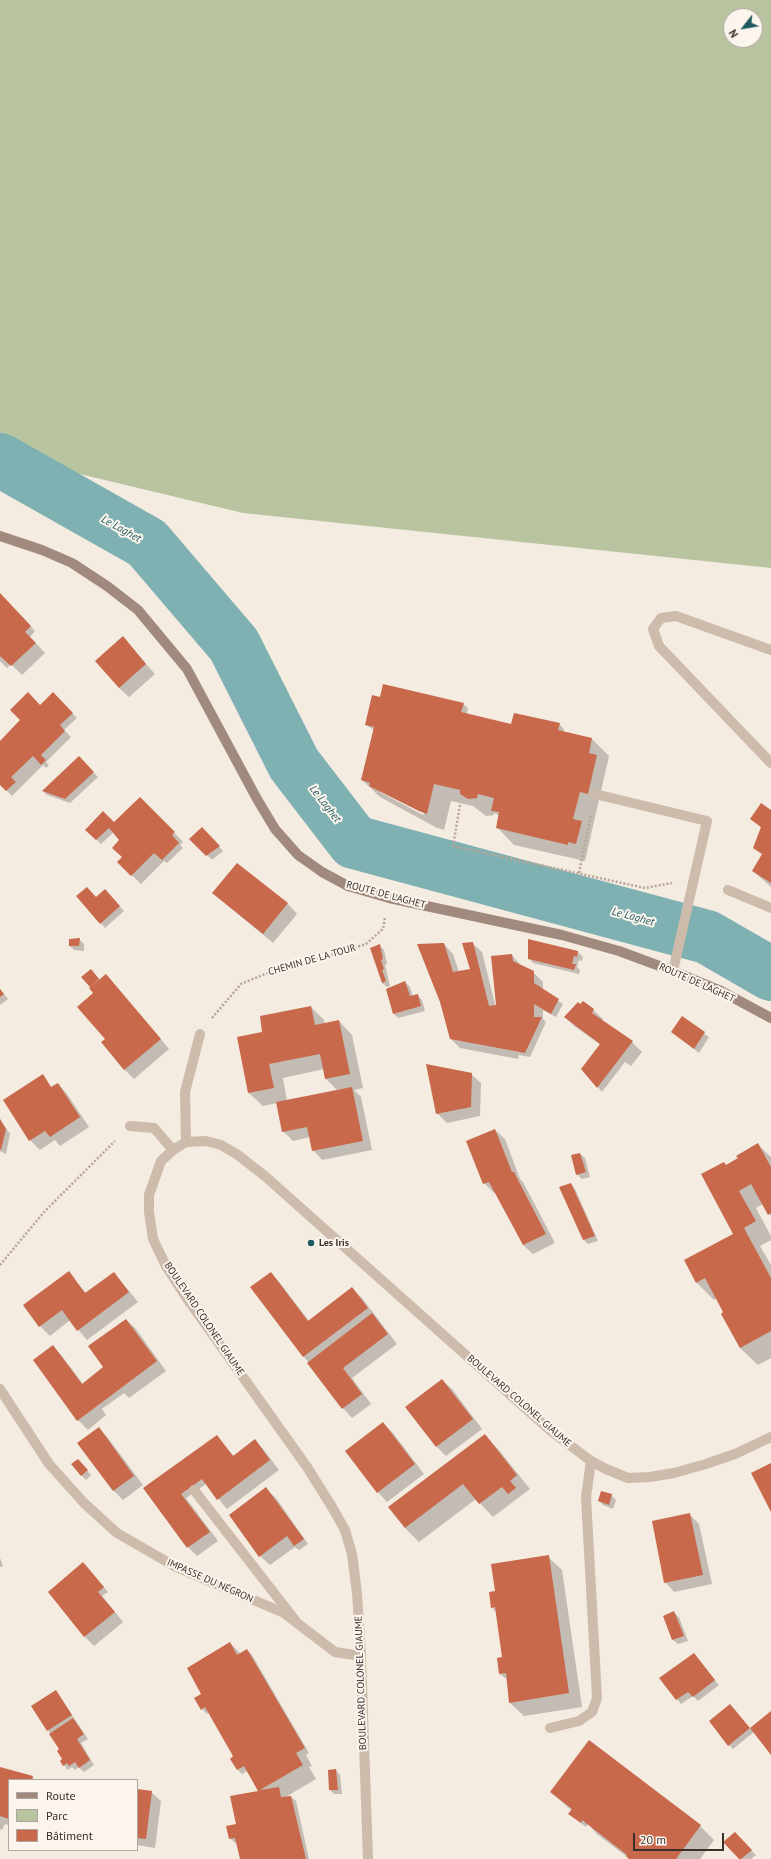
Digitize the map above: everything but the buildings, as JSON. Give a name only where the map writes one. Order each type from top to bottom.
[{"type":"main road","name":"ROUTE DE LAGHET","points":[[0,536],[42,550],[72,563],[107,586],[138,610],[187,669],[257,799],[275,829],[298,855],[322,872],[348,886],[389,898],[562,935],[619,951],[719,990],[771,1018]]},
{"type":"street","points":[[771,650],[676,616],[661,618],[652,629],[659,646],[771,763]]},
{"type":"street","points":[[595,794],[707,821],[678,955],[673,971]]},
{"type":"street","points":[[728,890],[771,908]]},
{"type":"street","points":[[186,1142],[185,1092],[200,1034]]},
{"type":"street","points":[[130,1126],[154,1128],[173,1150]]},
{"type":"street","name":"BOULEVARD COLONEL GIAUME","points":[[368,1859],[361,1656],[357,1593],[352,1554],[345,1530],[332,1506],[307,1467],[186,1297],[166,1266],[153,1239],[149,1212],[149,1196],[161,1161],[173,1150],[186,1142],[206,1141],[221,1145],[266,1177],[551,1431],[590,1461],[628,1478],[650,1477],[706,1464],[735,1454],[771,1437]]},
{"type":"street","name":"IMPASSE DU NÉGRON","points":[[0,1389],[49,1464],[84,1504],[117,1533],[176,1567],[284,1614],[335,1652],[361,1656]]},
{"type":"street","points":[[550,1728],[579,1722],[592,1712],[597,1698],[586,1497],[590,1461]]},
{"type":"street","points":[[194,1490],[299,1625]]},
{"type":"path","points":[[579,873],[595,794]]},
{"type":"path","points":[[460,805],[453,846],[645,888],[694,879]]},
{"type":"path","name":"CHEMIN DE LA TOUR","points":[[217,1010],[241,984],[270,972],[296,966],[366,944],[383,929],[389,898]]},
{"type":"path","points":[[0,1266],[45,1211],[130,1126]]},
{"type":"green space","points":[[0,0],[771,0],[771,568],[243,513],[0,455]]},
{"type":"waterway","name":"Le Laghet","points":[[0,460],[147,543],[234,645],[294,764],[354,842],[707,937],[771,974]]},
{"type":"place","name":"Les Iris","points":[[311,1243]]}]
